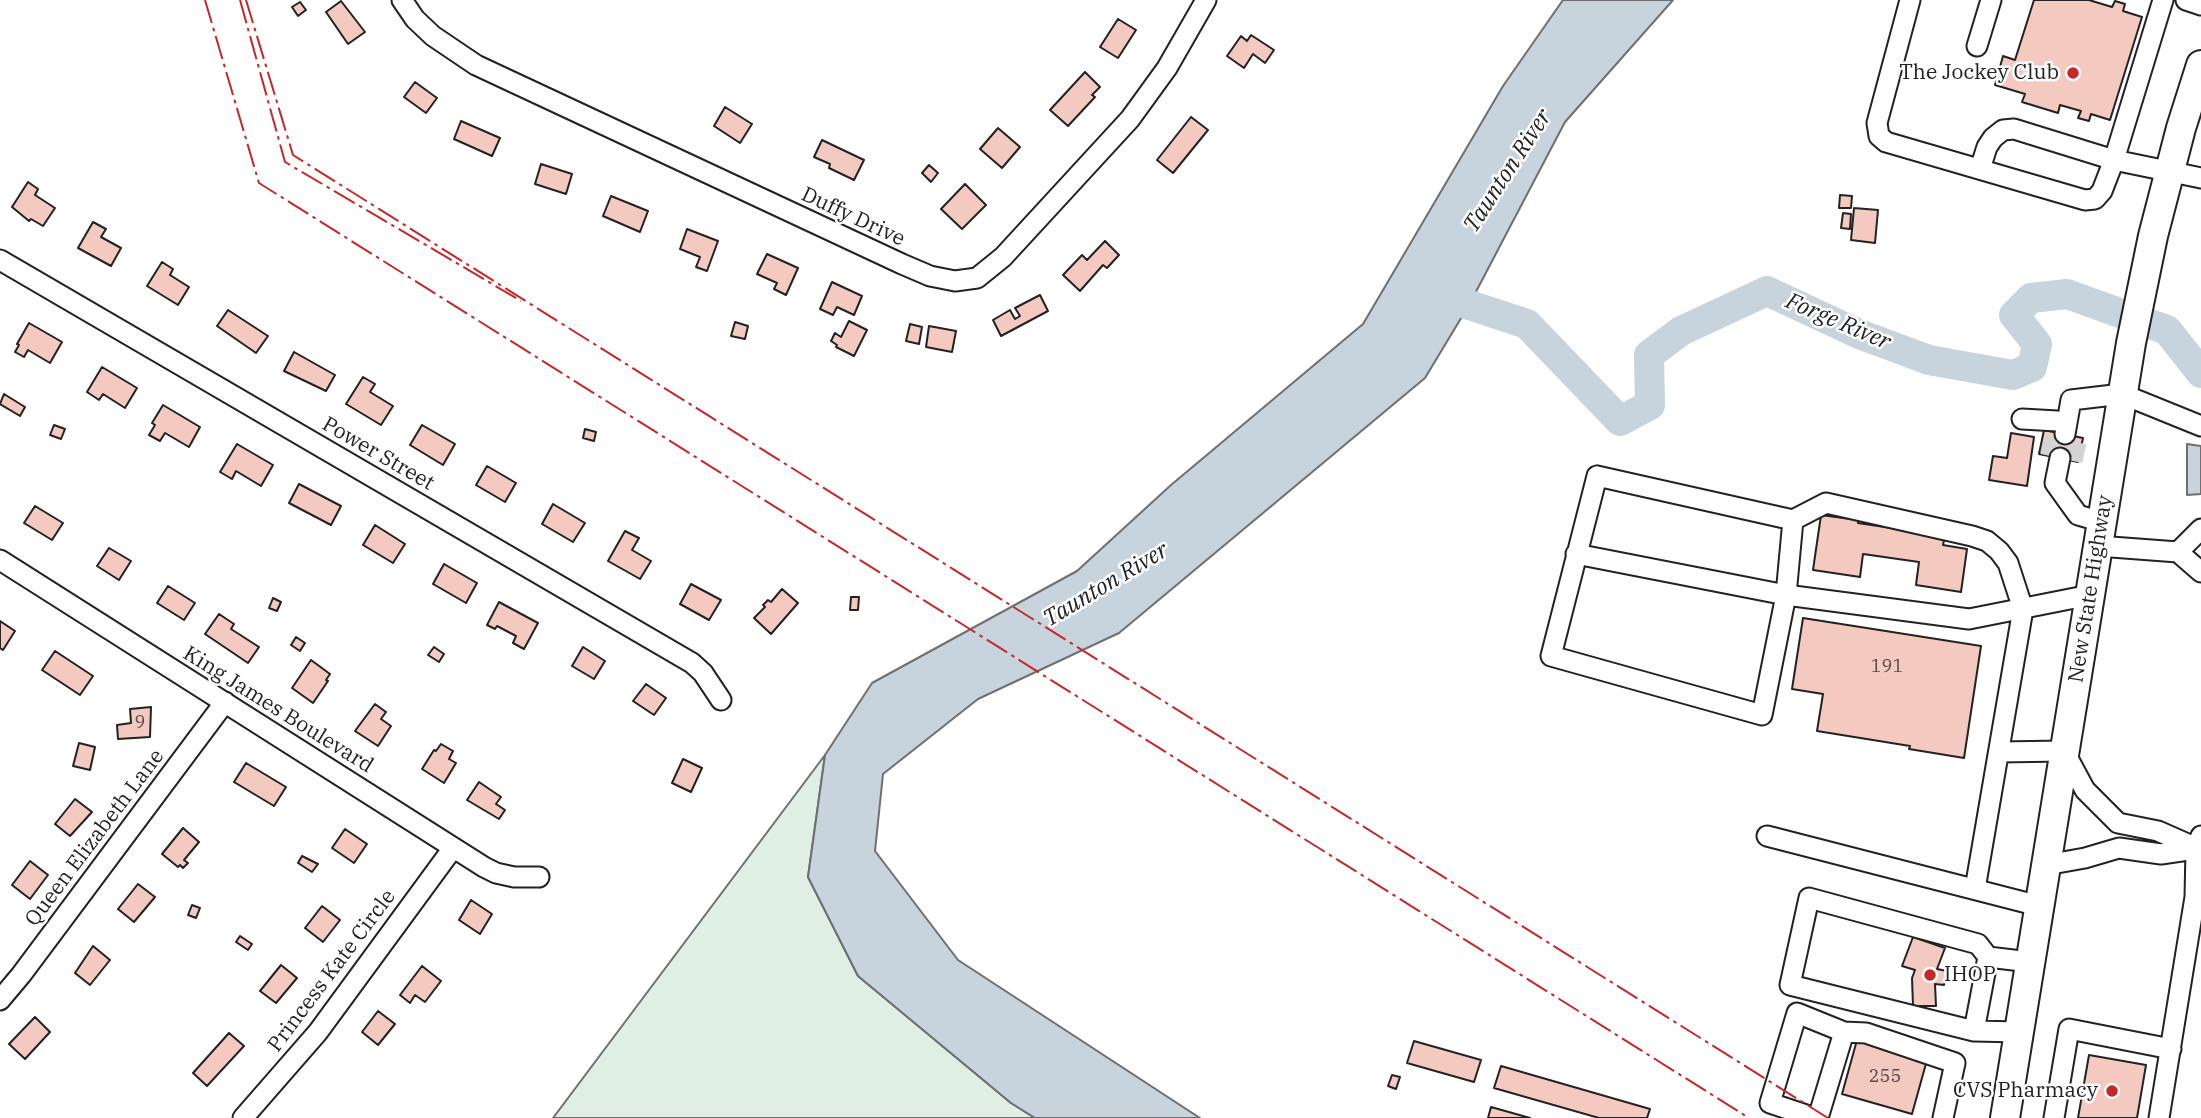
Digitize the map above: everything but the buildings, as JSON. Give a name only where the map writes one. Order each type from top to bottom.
[{"type":"highway","name":"New State Highway","points":[[2005,1118],[2131,343],[2170,172],[2197,95],[2201,65]]},
{"type":"street","name":"Duffy Drive","points":[[402,0],[415,19],[433,36],[476,65],[902,264],[930,276],[955,281],[977,278],[995,264],[1130,118],[1167,68],[1206,0]]},
{"type":"street","points":[[1910,0],[1877,123],[1879,136],[1894,145],[2085,200],[2095,199],[2102,191],[2163,0]]},
{"type":"street","points":[[1977,46],[1991,0]]},
{"type":"street","points":[[2186,0],[2201,5]]},
{"type":"street","points":[[1980,169],[1993,138],[2003,130],[2014,129],[2114,160],[2201,178]]},
{"type":"street","name":"Power Street","points":[[0,260],[692,663],[703,673],[721,700]]},
{"type":"street","points":[[2022,419],[2065,428],[2071,400],[2122,394],[2201,426]]},
{"type":"street","points":[[2061,459],[2055,483],[2078,515],[2100,534],[2178,552],[2201,572]]},
{"type":"street","points":[[1793,520],[1786,595],[1762,715],[1551,656],[1597,476],[1793,520],[1826,503],[1972,536],[1993,546],[2008,563],[2023,609],[1975,889]]},
{"type":"street","points":[[2178,552],[2201,529]]},
{"type":"street","points":[[1576,554],[1786,595],[1969,619],[2090,595]]},
{"type":"street","name":"King James Boulevard","points":[[0,560],[453,848],[496,873],[527,878],[539,877]]},
{"type":"street","name":"Queen Elizabeth Lane","points":[[0,1000],[225,702]]},
{"type":"street","points":[[2000,752],[2064,751],[2085,790],[2118,823],[2158,831],[2199,845]]},
{"type":"street","points":[[1766,836],[2039,906]]},
{"type":"street","points":[[2046,865],[2085,859],[2119,848],[2161,854],[2199,845]]},
{"type":"street","points":[[2159,1118],[2195,897],[2199,845]]},
{"type":"street","name":"Princess Kate Circle","points":[[249,1116],[318,1032],[453,848]]},
{"type":"street","points":[[2019,1032],[1974,1031],[1790,985],[1809,898],[1978,944],[1988,957],[2030,962]]},
{"type":"street","points":[[1974,1031],[1988,957]]},
{"type":"street","points":[[1844,1032],[1816,1118],[1770,1103],[1797,1013],[1844,1032],[1866,1033],[1955,1063],[1943,1118]]},
{"type":"street","points":[[2054,1118],[2069,1029],[2171,1049]]},
{"type":"green space","points":[[825,755],[808,877],[858,976],[1011,1103],[1035,1118],[553,1118]]},
{"type":"water","name":"Taunton River","points":[[1563,0],[1673,0],[1565,122],[1469,305],[1425,378],[1119,633],[978,699],[883,774],[875,851],[958,960],[1200,1118],[1035,1118],[1011,1103],[858,976],[808,877],[825,755],[872,683],[1077,571],[1171,485],[1363,324],[1503,86]]},
{"type":"water","points":[[2187,444],[2201,446],[2201,494],[2187,495]]},
{"type":"waterway","name":"Forge River","points":[[1433,293],[1527,324],[1620,421],[1650,405],[1649,355],[1681,331],[1767,291],[1859,334],[1929,360],[2013,375],[2032,367],[2037,344],[2014,315],[2031,298],[2067,294],[2167,330],[2201,373]]},
{"type":"tunnel","points":[[2050,456],[2055,432]]},
{"type":"tunnel","points":[[2073,461],[2078,437]]},
{"type":"power","points":[[205,0],[259,183],[1749,1118]]},
{"type":"power","points":[[240,0],[285,162],[521,301]]},
{"type":"power","points":[[246,0],[293,155],[1828,1118]]},
{"type":"place","name":"The Jockey Club","points":[[2073,73]]},
{"type":"place","name":"IHOP","points":[[1930,975]]},
{"type":"place","name":"CVS Pharmacy","points":[[2112,1091]]}]
